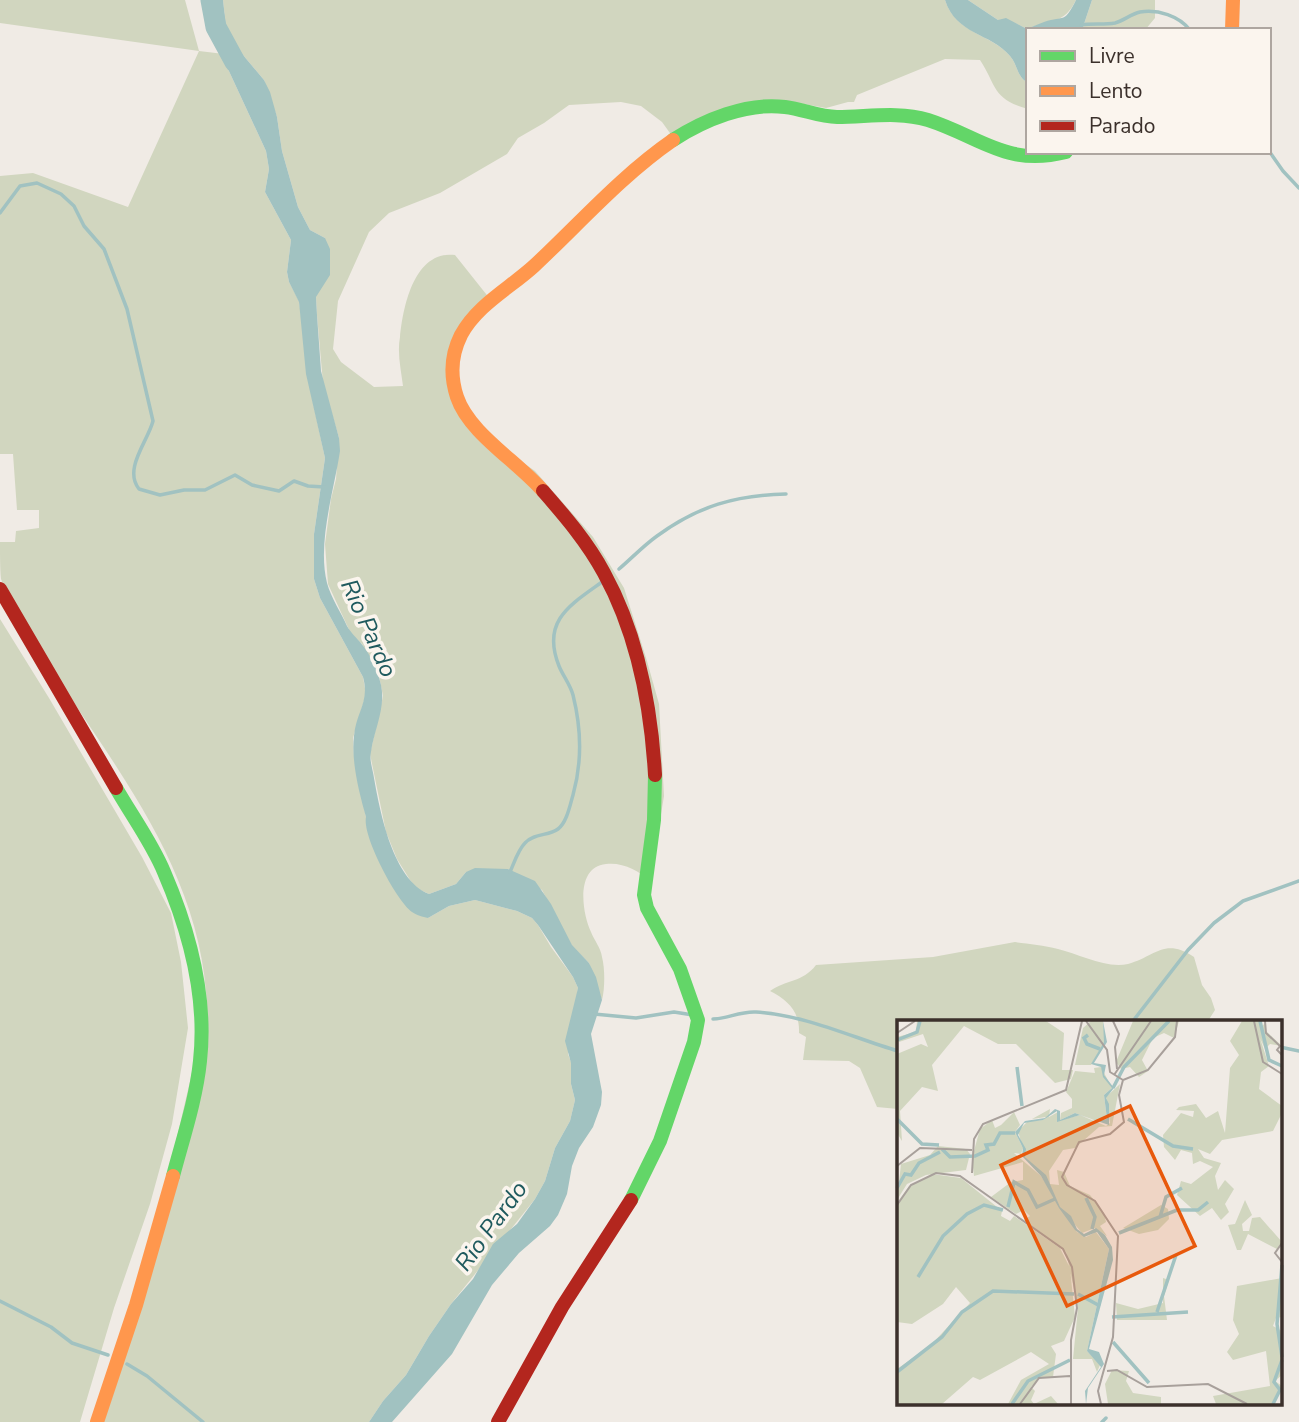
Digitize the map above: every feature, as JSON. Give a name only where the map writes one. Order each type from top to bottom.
[{"type":"street","points":[[1232,28],[1233,0]]},
{"type":"street","points":[[498,1422],[562,1307],[639,1188],[660,1141],[694,1042],[698,1020],[680,969],[647,908],[644,895],[655,812],[653,728],[639,660],[619,605],[598,562],[528,474],[492,445],[466,419],[453,384],[452,357],[457,344],[475,315],[531,269],[625,177],[658,150],[693,128],[725,115],[755,107],[776,106],[834,117],[905,114],[945,126],[1014,156],[1040,154]]},
{"type":"street","points":[[0,589],[164,871],[185,931],[198,984],[200,1061],[190,1114],[136,1305],[97,1422]]},
{"type":"green space","points":[[0,0],[185,0],[199,51],[0,23]]},
{"type":"green space","points":[[223,0],[945,0],[950,11],[965,27],[994,43],[1010,56],[1026,81],[1026,108],[1001,96],[980,60],[945,59],[857,95],[854,102],[826,108],[787,101],[764,101],[675,140],[662,122],[641,106],[621,102],[569,105],[518,138],[507,154],[440,193],[389,213],[369,232],[338,301],[333,349],[341,362],[374,387],[403,386],[399,343],[404,311],[413,283],[430,261],[441,256],[455,255],[490,299],[470,327],[459,357],[459,383],[468,412],[515,457],[535,471],[593,537],[624,588],[647,661],[659,704],[664,796],[650,881],[630,868],[606,864],[589,873],[585,882],[585,914],[603,962],[602,1000],[589,963],[572,946],[542,890],[508,869],[466,872],[456,884],[429,894],[416,888],[410,880],[397,859],[386,832],[370,754],[383,696],[378,671],[362,644],[351,634],[328,584],[325,544],[336,479],[339,438],[323,383],[317,315],[316,297],[325,238],[310,230],[298,207],[282,151],[277,117],[264,80],[227,36]]},
{"type":"green space","points":[[968,0],[1076,0],[1061,18],[1030,28],[998,20]]},
{"type":"green space","points":[[1092,0],[1155,0],[1155,18],[1147,28],[1083,28]]},
{"type":"green space","points":[[199,51],[224,54],[228,69],[266,151],[269,169],[265,192],[291,240],[287,272],[299,301],[312,398],[325,458],[314,534],[314,579],[320,598],[363,677],[366,694],[353,738],[366,817],[428,918],[449,906],[475,900],[517,911],[532,918],[578,988],[568,1054],[575,1100],[570,1121],[555,1148],[545,1181],[535,1199],[451,1304],[406,1375],[369,1422],[99,1422],[147,1266],[207,1008],[204,975],[190,911],[165,851],[134,794],[57,675],[1,579],[0,542],[15,542],[16,531],[39,528],[39,510],[17,510],[13,454],[0,454],[0,176],[33,173],[128,207]]},
{"type":"green space","points":[[0,619],[142,857],[171,913],[181,962],[188,1028],[172,1124],[150,1204],[114,1308],[80,1422],[0,1422]]},
{"type":"green space","points":[[1015,942],[1053,948],[1102,963],[1120,965],[1137,961],[1160,950],[1175,949],[1194,957],[1202,985],[1215,1010],[1209,1020],[897,1020],[897,1109],[877,1107],[860,1068],[849,1061],[803,1060],[806,1037],[799,1033],[795,1013],[782,998],[770,991],[800,978],[816,965],[933,957]]},
{"type":"water","points":[[205,0],[223,0],[227,36],[264,80],[277,117],[282,151],[298,207],[310,230],[325,238],[330,249],[330,275],[316,297],[321,371],[340,451],[325,534],[324,567],[334,600],[349,628],[364,646],[376,668],[381,685],[381,711],[370,758],[390,843],[406,875],[429,894],[456,884],[466,872],[475,868],[508,869],[535,881],[551,904],[572,945],[589,963],[602,1000],[591,1034],[602,1092],[601,1105],[593,1127],[579,1148],[572,1166],[567,1194],[558,1215],[550,1226],[519,1253],[492,1285],[452,1354],[392,1422],[369,1422],[406,1375],[451,1304],[473,1279],[493,1244],[517,1224],[545,1181],[555,1148],[570,1121],[575,1100],[571,1084],[571,1063],[565,1041],[578,988],[538,925],[532,918],[517,911],[475,900],[449,906],[428,918],[412,912],[389,882],[369,838],[356,776],[353,746],[365,686],[363,677],[320,598],[314,579],[314,534],[325,458],[306,374],[299,302],[287,272],[291,240],[265,192],[269,169],[266,151],[228,69],[221,37]]},
{"type":"water","points":[[945,0],[968,0],[998,20],[1006,18],[1026,28],[1026,81],[1002,48],[965,27],[950,12]]},
{"type":"water","points":[[1076,0],[1092,0],[1083,28],[1029,28],[1063,17],[1069,13]]},
{"type":"waterway","name":"Rio Pardo","points":[[211,0],[216,27],[235,62]]},
{"type":"waterway","points":[[1081,25],[1115,23],[1147,11],[1174,17],[1188,28]]},
{"type":"waterway","points":[[1271,154],[1299,188]]},
{"type":"waterway","points":[[0,213],[20,186],[37,183],[61,194],[74,206],[84,226],[104,249],[127,309],[153,421],[135,464],[135,481],[139,489],[160,495],[184,490],[205,490],[235,475],[252,485],[279,491],[294,481],[308,486],[324,487]]},
{"type":"waterway","points":[[619,569],[657,536],[687,517],[734,500],[786,494]]},
{"type":"waterway","points":[[510,872],[525,843],[558,829],[569,808],[578,770],[578,720],[573,695],[554,650],[554,637],[562,616],[579,598],[602,582]]},
{"type":"waterway","points":[[1134,1020],[1188,950],[1214,923],[1243,901],[1299,881]]},
{"type":"waterway","points":[[594,1014],[636,1018],[674,1012],[693,1015]]},
{"type":"waterway","points":[[713,1019],[750,1012],[792,1017],[897,1051]]},
{"type":"waterway","points":[[1282,1047],[1299,1051]]},
{"type":"waterway","points":[[0,1301],[51,1327],[72,1343],[108,1355]]},
{"type":"waterway","points":[[127,1364],[147,1376],[203,1422]]},
{"type":"waterway","points":[[1102,1422],[1106,1418]]},
{"type":"traffic: fast","points":[[673,140],[726,114],[771,106],[830,117],[917,117],[1010,153],[1027,156],[1056,154]]},
{"type":"traffic: fast","points":[[631,1200],[660,1141],[694,1042],[698,1020],[680,969],[647,908],[644,895],[654,820],[655,775]]},
{"type":"traffic: fast","points":[[116,788],[148,840],[173,894],[188,941],[198,989],[201,1013],[198,1076],[173,1176]]},
{"type":"traffic: slow","points":[[1232,28],[1233,0]]},
{"type":"traffic: slow","points":[[543,491],[483,435],[463,410],[453,381],[453,358],[458,343],[468,324],[485,306],[534,266],[636,169],[673,140]]},
{"type":"traffic: slow","points":[[97,1422],[136,1305],[173,1176]]},
{"type":"traffic: jam","points":[[543,491],[591,551],[626,621],[646,697],[655,775]]},
{"type":"traffic: jam","points":[[0,589],[116,788]]},
{"type":"traffic: jam","points":[[498,1422],[562,1307],[631,1200]]}]
